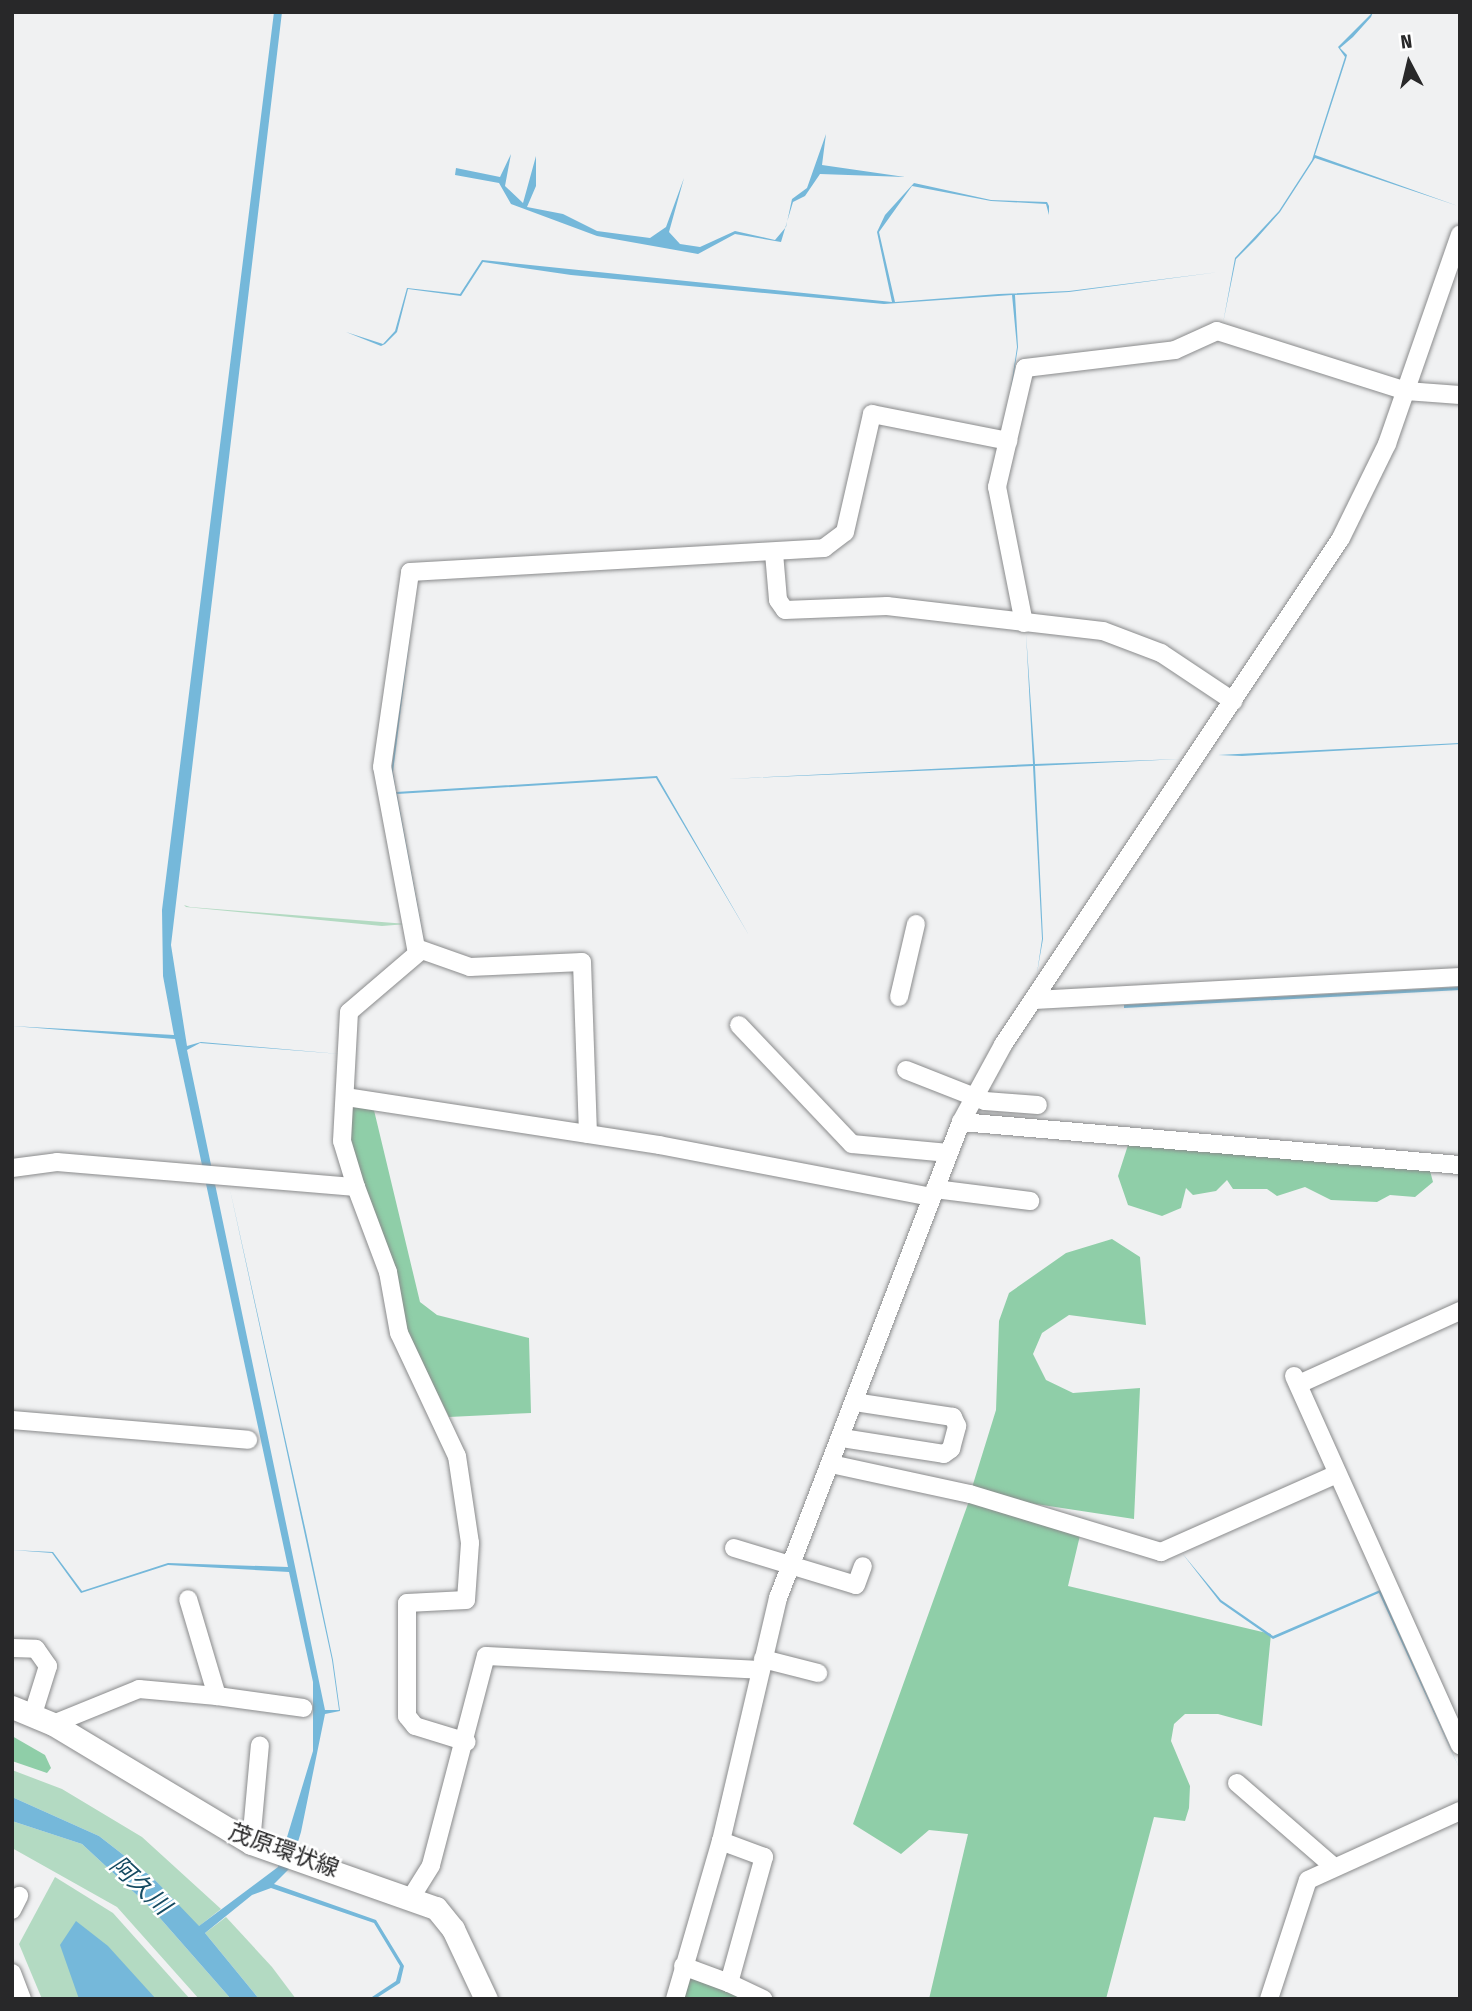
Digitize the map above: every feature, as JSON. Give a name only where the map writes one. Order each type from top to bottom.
[{"type":"main road","name":"茂原環状線","points":[[33,1715],[251,1843],[412,1895],[436,1908],[453,1929],[486,1999]]},
{"type":"street","points":[[675,1999],[721,1841],[762,1664],[788,1569],[842,1437],[960,1124],[974,1095],[1034,1000],[1341,538],[1406,391],[1460,234]]},
{"type":"street","points":[[1024,624],[997,492],[1025,368],[1175,350],[1217,331],[1406,391],[1460,396]]},
{"type":"street","points":[[418,953],[382,767],[410,572],[774,554],[824,548],[842,538],[872,414],[1008,441]]},
{"type":"street","points":[[774,554],[778,600],[785,610],[887,606],[1133,639],[1233,701]]},
{"type":"street","points":[[900,997],[916,924]]},
{"type":"street","points":[[418,953],[351,1007],[343,1150],[388,1272],[396,1323],[457,1456],[470,1543],[466,1600],[407,1603],[408,1716],[415,1726],[467,1742]]},
{"type":"street","points":[[418,953],[470,967],[582,962],[588,1134]]},
{"type":"street","points":[[1034,1000],[1460,977]]},
{"type":"street","points":[[738,1025],[852,1144],[950,1151]]},
{"type":"street","points":[[906,1070],[974,1095],[1038,1105]]},
{"type":"street","points":[[346,1097],[588,1134],[934,1194],[1030,1201]]},
{"type":"street","points":[[960,1124],[1460,1165]]},
{"type":"street","points":[[12,1168],[57,1162],[356,1187]]},
{"type":"street","points":[[1460,1311],[1297,1380],[1460,1745]]},
{"type":"street","points":[[842,1437],[944,1454],[951,1449],[957,1426],[953,1417],[855,1402]]},
{"type":"street","points":[[12,1420],[248,1440]]},
{"type":"street","points":[[831,1464],[970,1494],[1161,1552],[1337,1474]]},
{"type":"street","points":[[734,1548],[788,1569],[856,1585],[863,1566]]},
{"type":"street","points":[[188,1600],[216,1696]]},
{"type":"street","points":[[12,1648],[36,1649],[48,1666],[33,1715]]},
{"type":"street","points":[[412,1895],[431,1865],[467,1742],[486,1656],[762,1664],[818,1673]]},
{"type":"street","points":[[33,1715],[130,1691],[216,1696],[303,1708]]},
{"type":"street","points":[[251,1843],[260,1745]]},
{"type":"street","points":[[1237,1783],[1335,1867]]},
{"type":"street","points":[[1269,1999],[1300,1893],[1308,1880],[1460,1811]]},
{"type":"street","points":[[721,1841],[764,1857],[729,1983]]},
{"type":"street","points":[[683,1966],[763,1999]]},
{"type":"street","points":[[12,1973],[22,1999]]},
{"type":"green space","points":[[184,905],[407,924],[382,926],[186,907]]},
{"type":"green space","points":[[352,1105],[373,1106],[420,1302],[437,1315],[529,1338],[531,1413],[449,1417],[395,1306],[347,1132]]},
{"type":"green space","points":[[1128,1145],[1429,1167],[1433,1182],[1415,1197],[1390,1195],[1377,1202],[1331,1200],[1305,1187],[1277,1196],[1267,1189],[1233,1189],[1227,1180],[1216,1191],[1193,1195],[1186,1188],[1181,1208],[1162,1216],[1128,1205],[1118,1176]]},
{"type":"green space","points":[[1112,1239],[1140,1257],[1146,1325],[1069,1315],[1042,1333],[1033,1354],[1046,1380],[1073,1393],[1140,1388],[1134,1519],[970,1494],[996,1410],[999,1321],[1009,1293],[1066,1253]]},
{"type":"green space","points":[[969,1501],[1082,1527],[1068,1586],[1271,1634],[1262,1726],[1218,1714],[1185,1714],[1174,1724],[1171,1741],[1190,1786],[1189,1808],[1185,1821],[1154,1817],[1106,1999],[929,1999],[968,1834],[929,1830],[901,1854],[853,1824]]},
{"type":"green space","points":[[12,1736],[45,1755],[51,1768],[47,1773],[12,1761]]},
{"type":"green space","points":[[12,1770],[62,1789],[142,1837],[221,1909],[198,1927],[153,1878],[99,1836],[12,1797]]},
{"type":"green space","points":[[12,1821],[82,1844],[152,1909],[231,1999],[199,1999],[117,1907],[12,1848]]},
{"type":"green space","points":[[55,1877],[113,1913],[190,1999],[42,1999],[19,1944]]},
{"type":"green space","points":[[226,1917],[272,1967],[296,1999],[259,1999],[205,1933]]},
{"type":"green space","points":[[683,1966],[763,1999],[676,1999]]},
{"type":"water","name":"阿久川","points":[[274,12],[282,12],[171,945],[187,1046],[201,1042],[340,1054],[200,1043],[187,1050],[325,1710],[339,1710],[332,1660],[229,1185],[306,1532],[333,1660],[340,1711],[325,1714],[301,1832],[290,1868],[274,1884],[376,1920],[404,1966],[400,1983],[375,1999],[369,1999],[396,1981],[400,1966],[374,1923],[271,1888],[252,1895],[205,1933],[259,1999],[231,1999],[152,1909],[82,1844],[12,1821],[12,1797],[99,1836],[153,1878],[199,1926],[278,1867],[313,1751],[313,1682],[289,1572],[168,1565],[81,1593],[52,1553],[12,1550],[53,1552],[82,1591],[168,1563],[288,1567],[175,1039],[12,1026],[174,1035],[163,976],[162,910]]},
{"type":"water","points":[[1373,12],[1353,37],[1340,48],[1347,55],[1315,155],[1458,206],[1315,158],[1280,212],[1236,259],[1223,323],[1235,258],[1279,211],[1312,160],[1345,57],[1338,47]]},
{"type":"water","points":[[826,134],[822,165],[905,177],[820,174],[805,196],[793,202],[787,221],[792,199],[807,188]]},
{"type":"water","points":[[511,154],[505,186],[523,203],[536,156],[536,186],[527,207],[563,214],[597,231],[650,238],[666,227],[684,178],[669,232],[680,244],[700,247],[735,231],[775,240],[785,228],[781,242],[735,234],[698,254],[597,236],[511,204],[499,183],[455,175],[456,168],[500,177]]},
{"type":"water","points":[[914,183],[991,200],[1047,202],[1049,215],[1046,204],[991,201],[912,186],[879,232],[895,302],[1069,291],[1219,272],[1069,292],[1015,295],[1018,347],[1004,435],[1017,347],[1012,295],[884,304],[571,275],[483,262],[461,296],[408,289],[397,332],[385,344],[381,346],[346,332],[383,344],[395,331],[407,288],[460,294],[482,260],[892,302],[877,232],[885,215]]},
{"type":"water","points":[[417,579],[393,772],[396,792],[657,776],[750,937],[656,778],[397,794],[425,946],[391,773]]},
{"type":"water","points":[[1026,633],[1035,764],[1181,759],[1035,766],[1043,939],[1037,973],[1042,939],[1033,766],[726,779],[1033,764]]},
{"type":"water","points":[[1460,743],[1242,756],[1218,755]]},
{"type":"water","points":[[1460,987],[1460,990],[1124,1008],[1124,1005]]},
{"type":"water","points":[[1182,1553],[1221,1600],[1273,1636],[1380,1590],[1460,1770],[1379,1593],[1273,1639],[1220,1602]]},
{"type":"water","points":[[76,1921],[108,1946],[156,1999],[79,1999],[60,1945]]}]
